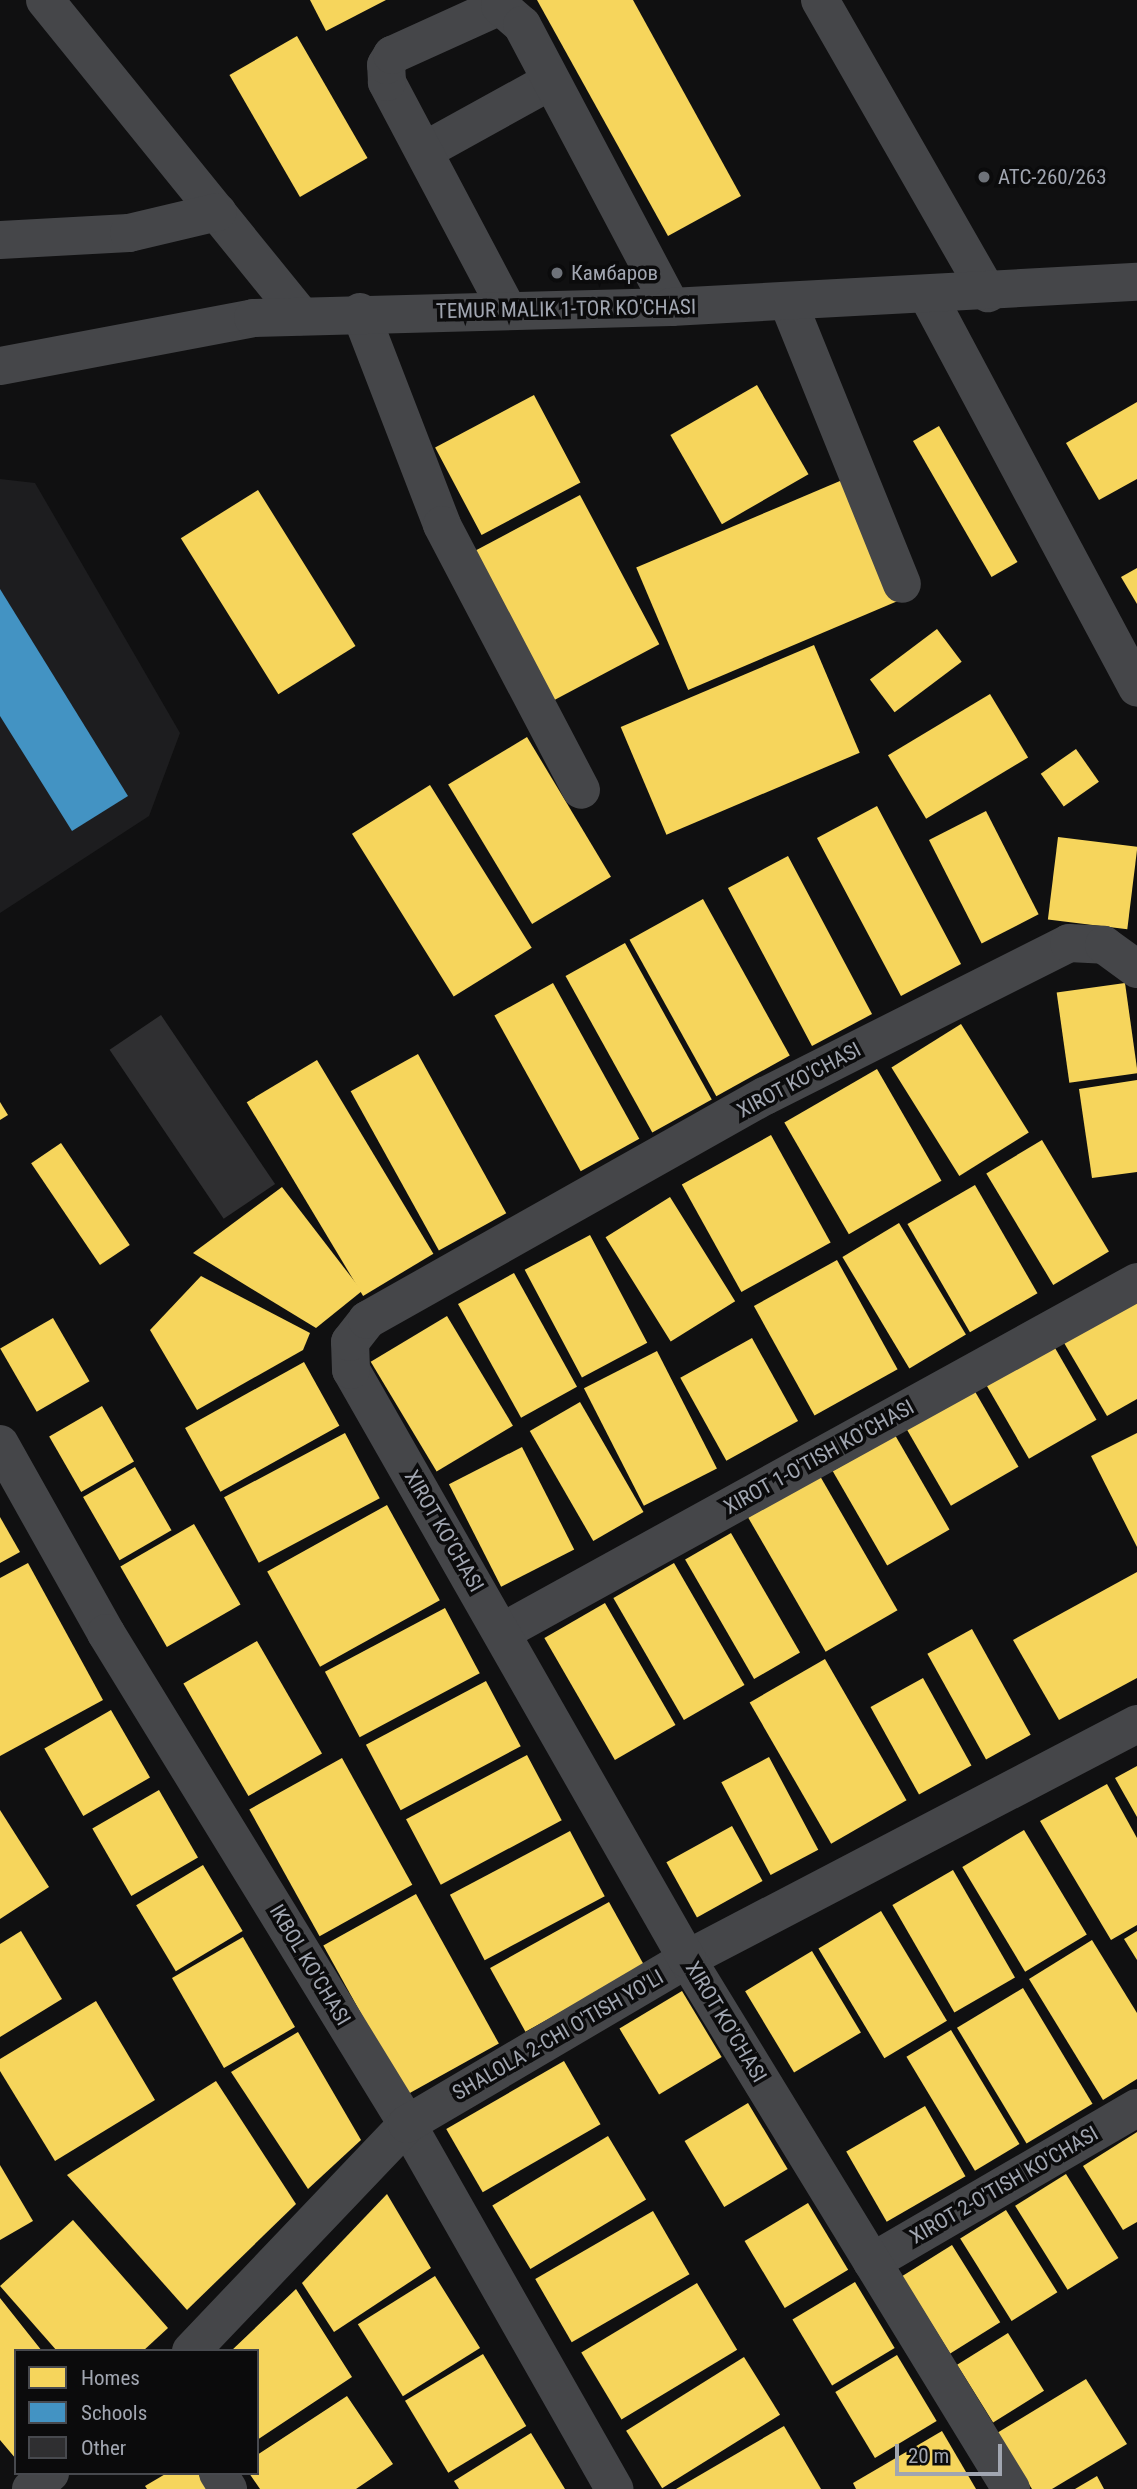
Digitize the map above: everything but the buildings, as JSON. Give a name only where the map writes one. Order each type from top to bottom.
[{"type":"street","points":[[45,0],[301,316]]},
{"type":"street","points":[[820,0],[988,293]]},
{"type":"street","points":[[508,311],[387,82],[391,55],[505,3],[522,25],[671,307]]},
{"type":"street","points":[[424,151],[551,81]]},
{"type":"street","points":[[0,240],[129,233],[218,212]]},
{"type":"street","name":"TEMUR MALIK 1-TOR KO'CHASI","points":[[0,366],[253,318],[360,312],[671,307],[988,293],[1137,282]]},
{"type":"street","points":[[928,296],[1137,688]]},
{"type":"street","points":[[788,302],[902,584]]},
{"type":"street","points":[[360,312],[442,525],[581,790]]},
{"type":"street","name":"XIROT KO'CHASI","points":[[1011,2489],[687,1959],[351,1370],[350,1342],[367,1320],[765,1096],[1069,943],[1104,945],[1137,969]]},
{"type":"street","name":"XIROT 1-O'TISH KO'CHASI","points":[[502,1632],[1137,1282]]},
{"type":"street","name":"IKBOL KO'CHASI","points":[[0,1444],[106,1633],[407,2124],[614,2489]]},
{"type":"street","name":"SHALOLA 2-CHI O'TISH YO'LI","points":[[193,2349],[407,2124],[687,1959],[1137,1724]]},
{"type":"street","name":"XIROT 2-O'TISH KO'CHASI","points":[[872,2262],[1137,2108]]},
{"type":"street","points":[[31,2489],[48,2475]]},
{"type":"shaded area","points":[[0,479],[35,483],[180,733],[149,816],[0,913]]},
{"type":"place","name":"АТС-260/263","points":[[984,177]]},
{"type":"place","name":"Камбаров","points":[[557,273]]}]
